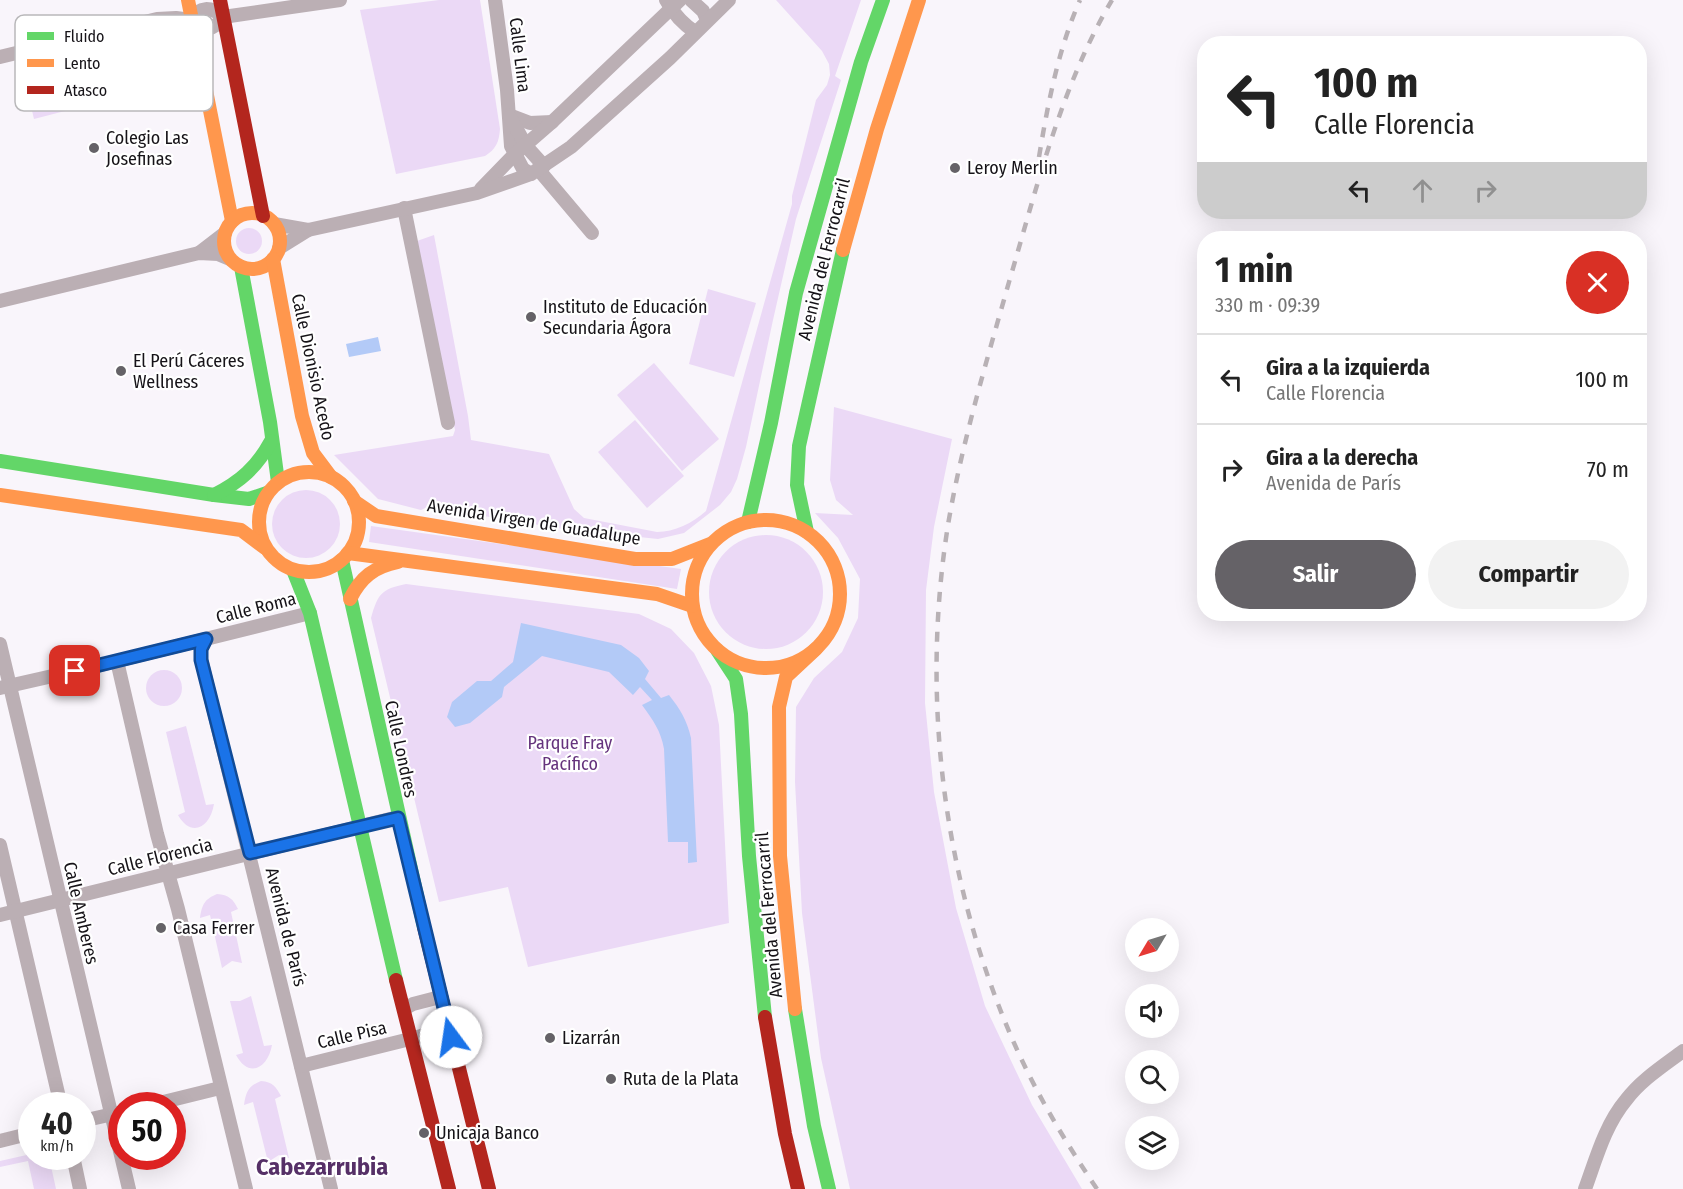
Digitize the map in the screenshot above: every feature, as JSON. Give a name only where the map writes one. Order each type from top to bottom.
[{"type":"main road","points":[[188,0],[190,15]]},
{"type":"main road","points":[[220,0],[269,220],[278,232],[276,254],[267,265],[258,269],[235,263]]},
{"type":"main road","name":"Avenida del Ferrocarril","points":[[748,522],[771,423],[796,293],[861,62],[883,0]]},
{"type":"main road","name":"Avenida del Ferrocarril","points":[[807,532],[800,506],[797,478],[802,431],[836,273],[894,75],[919,0]]},
{"type":"main road","points":[[208,111],[229,227],[224,242],[235,263],[270,422],[278,482]]},
{"type":"main road","points":[[229,227],[247,214],[269,220]]},
{"type":"main road","name":"Calle Dionisio Acedo","points":[[276,254],[302,416],[313,453],[331,477]]},
{"type":"main road","points":[[214,495],[247,476],[262,459],[271,441]]},
{"type":"main road","points":[[0,461],[214,495],[249,499],[267,493]]},
{"type":"main road","points":[[1,496],[241,530],[265,548],[282,565],[294,570],[309,572],[324,570],[345,556],[355,541],[359,528],[354,501],[345,487],[331,477],[318,472],[290,475],[278,482],[267,493],[261,506],[258,520],[265,548]]},
{"type":"main road","name":"Avenida Virgen de Guadalupe","points":[[354,501],[375,516],[635,559],[672,559],[710,544]]},
{"type":"main road","points":[[775,520],[807,532],[826,550],[834,563],[838,578],[840,597],[837,616],[831,630],[816,649],[797,662],[778,667],[760,668],[743,664],[717,650],[702,632],[692,606],[694,575],[699,561],[710,544],[729,529],[748,522],[775,520]]},
{"type":"main road","points":[[345,556],[411,560],[657,594],[692,606]]},
{"type":"main road","name":"Calle Londres","points":[[345,556],[350,599],[398,818],[440,997],[489,1189]]},
{"type":"main road","points":[[350,599],[358,584],[374,569],[382,564],[411,560]]},
{"type":"main road","points":[[294,570],[310,613],[410,1039],[449,1189]]},
{"type":"main road","name":"Avenida del Ferrocarril","points":[[816,649],[786,676],[779,707],[780,856],[796,1024],[814,1126],[829,1189]]},
{"type":"main road","name":"Avenida del Ferrocarril","points":[[717,650],[736,679],[741,714],[749,856],[766,1030],[785,1134],[798,1189]]},
{"type":"street","points":[[194,15],[200,9],[210,8],[223,17],[340,0]]},
{"type":"street","name":"Calle Lima","points":[[495,0],[509,115],[509,135],[514,155]]},
{"type":"street","points":[[691,0],[703,11],[707,20]]},
{"type":"street","points":[[276,254],[308,230],[477,193],[538,170],[571,147],[670,58],[729,0]]},
{"type":"street","points":[[477,193],[673,3],[688,27],[695,32]]},
{"type":"street","points":[[0,57],[15,53]]},
{"type":"street","name":"Calle Lima","points":[[509,115],[530,123],[552,122]]},
{"type":"street","name":"Calle Lima","points":[[509,115],[538,170]]},
{"type":"street","points":[[514,155],[523,169],[538,170],[592,233]]},
{"type":"street","points":[[404,208],[448,423]]},
{"type":"street","points":[[269,220],[308,230]]},
{"type":"street","points":[[199,253],[229,227]]},
{"type":"street","points":[[0,301],[199,253],[218,254],[235,263]]},
{"type":"street","name":"Calle Roma","points":[[5,687],[310,613]]},
{"type":"street","name":"Avenida de París","points":[[206,639],[201,649],[201,660],[331,1189]]},
{"type":"street","name":"Calle Amberes","points":[[0,644],[5,687],[110,1092]]},
{"type":"street","points":[[117,661],[167,874],[178,909],[246,1189]]},
{"type":"street","name":"Calle Florencia","points":[[0,915],[398,818]]},
{"type":"street","points":[[0,845],[58,1092]]},
{"type":"street","points":[[404,1009],[413,1004],[440,997]]},
{"type":"street","name":"Calle Pisa","points":[[301,1066],[439,1031],[448,1024]]},
{"type":"street","points":[[1585,1189],[1610,1125],[1625,1100],[1642,1082],[1683,1052]]},
{"type":"street","points":[[186,1096],[220,1088]]},
{"type":"street","points":[[0,1141],[18,1136]]},
{"type":"street","points":[[76,1170],[80,1189]]},
{"type":"street","name":"Calle Amberes","points":[[126,1170],[129,1189]]},
{"type":"green space","points":[[439,0],[480,0],[500,129],[499,138],[492,151],[485,156],[396,174],[360,10]]},
{"type":"green space","points":[[776,0],[861,0],[835,76],[841,80],[796,219],[746,447],[731,492],[720,505],[684,533],[658,539],[564,529],[427,507],[421,510],[378,499],[334,455],[453,436],[455,430],[417,241],[434,235],[471,440],[549,454],[574,509],[584,518],[657,532],[683,526],[706,511],[792,204],[816,100],[827,85],[830,75],[829,64],[822,51]]},
{"type":"green space","points":[[32,111],[65,111],[34,119]]},
{"type":"green space","points":[[249,228],[259,231],[262,241],[259,251],[249,254],[239,251],[236,241],[239,231]]},
{"type":"green space","points":[[708,289],[756,303],[734,377],[689,364]]},
{"type":"green space","points":[[654,363],[719,439],[682,471],[617,395]]},
{"type":"green space","points":[[834,407],[952,439],[934,527],[926,590],[925,703],[934,792],[956,908],[985,1006],[1032,1105],[1082,1189],[850,1189],[821,1058],[802,913],[795,782],[796,707],[814,678],[842,652],[858,618],[860,579],[838,538],[815,513],[853,515],[836,500],[830,480]]},
{"type":"green space","points":[[635,420],[684,476],[647,508],[598,452]]},
{"type":"green space","points":[[306,490],[319,493],[330,500],[337,511],[340,524],[337,537],[330,548],[319,555],[306,558],[293,555],[282,548],[275,537],[272,524],[275,511],[282,500],[293,493]]},
{"type":"green space","points":[[371,526],[681,569],[677,589],[369,542]]},
{"type":"green space","points":[[766,535],[788,540],[806,552],[818,570],[823,592],[818,614],[806,632],[788,644],[766,649],[744,644],[726,632],[714,614],[709,592],[714,570],[726,552],[744,540]]},
{"type":"green space","name":"Parque Fray Pacífico","points":[[406,584],[639,614],[671,629],[694,653],[711,686],[719,725],[729,923],[528,967],[508,887],[439,902],[371,618],[382,594],[391,588]]},
{"type":"green space","points":[[164,670],[177,675],[182,688],[177,701],[164,706],[151,701],[146,688],[151,675]]},
{"type":"green space","points":[[186,726],[206,805],[214,804],[209,819],[194,828],[183,822],[178,815],[185,812],[166,732]]},
{"type":"green space","points":[[217,894],[230,898],[238,909],[231,912],[242,963],[232,961],[222,968],[210,915],[200,918],[205,903]]},
{"type":"green space","points":[[251,996],[264,1046],[272,1045],[267,1060],[257,1068],[247,1067],[236,1055],[243,1053],[230,1001],[240,1001]]},
{"type":"green space","points":[[261,1081],[274,1086],[281,1096],[275,1099],[289,1158],[279,1155],[268,1162],[253,1102],[244,1105],[248,1090]]},
{"type":"green space","points":[[18,1157],[18,1163],[0,1167],[0,1161]]},
{"type":"green space","points":[[30,1170],[52,1170],[56,1189],[34,1189]]},
{"type":"water","points":[[378,337],[381,351],[349,357],[346,344]]},
{"type":"water","points":[[521,623],[621,645],[639,658],[649,671],[645,679],[661,698],[669,695],[673,700],[685,720],[691,738],[697,862],[688,863],[688,842],[668,842],[664,749],[656,726],[642,705],[652,700],[640,687],[633,695],[609,672],[542,656],[504,687],[502,697],[470,723],[455,727],[447,717],[452,702],[477,681],[491,681],[513,662]]},
{"type":"railway","points":[[1039,157],[1060,57],[1080,0]]},
{"type":"railway","points":[[1097,1189],[1050,1114],[1020,1056],[987,975],[968,912],[953,847],[943,782],[938,716],[937,650],[941,584],[949,519],[976,400],[1030,210],[1064,102],[1078,67],[1112,0]]},
{"type":"traffic: fast","points":[[748,522],[771,423],[796,293],[861,62],[883,0]]},
{"type":"traffic: fast","points":[[807,532],[797,485],[799,446],[843,250]]},
{"type":"traffic: fast","points":[[241,267],[270,422],[278,482]]},
{"type":"traffic: fast","points":[[214,495],[247,473],[260,459],[271,441]]},
{"type":"traffic: fast","points":[[0,461],[214,495],[249,499],[267,493]]},
{"type":"traffic: fast","points":[[342,560],[424,927]]},
{"type":"traffic: fast","points":[[293,570],[310,613],[396,980]]},
{"type":"traffic: fast","points":[[717,650],[736,679],[741,714],[749,856],[765,1017]]},
{"type":"traffic: fast","points":[[795,1009],[814,1126],[829,1189]]},
{"type":"traffic: slow","points":[[188,0],[191,15]]},
{"type":"traffic: slow","points":[[843,250],[877,129],[919,0]]},
{"type":"traffic: slow","points":[[210,111],[232,221]]},
{"type":"traffic: slow","points":[[252,213],[263,215],[272,221],[278,230],[280,241],[278,252],[272,261],[263,267],[252,269],[241,267],[232,261],[226,252],[224,241],[226,230],[232,221],[241,215],[252,213]]},
{"type":"traffic: slow","points":[[273,259],[302,416],[313,453],[331,477]]},
{"type":"traffic: slow","points":[[309,472],[337,480],[351,494],[359,522],[351,550],[337,564],[309,572],[281,564],[267,550],[259,522],[267,494],[281,480],[309,472]]},
{"type":"traffic: slow","points":[[0,495],[241,530],[265,548]]},
{"type":"traffic: slow","points":[[354,501],[376,516],[635,559],[672,559],[710,544]]},
{"type":"traffic: slow","points":[[766,520],[780,521],[794,526],[807,532],[818,542],[828,553],[834,566],[839,580],[840,594],[839,608],[834,622],[828,635],[818,646],[807,656],[794,662],[780,667],[766,668],[752,667],[738,662],[725,656],[714,646],[704,635],[698,622],[693,608],[692,594],[693,580],[698,566],[704,553],[714,542],[725,532],[738,526],[752,521],[766,520]]},
{"type":"traffic: slow","points":[[348,553],[657,594],[692,606]]},
{"type":"traffic: slow","points":[[350,599],[369,574],[398,562]]},
{"type":"traffic: slow","points":[[795,1009],[780,856],[779,707],[786,677],[816,649]]},
{"type":"traffic: jam","points":[[220,0],[263,216]]},
{"type":"traffic: jam","points":[[424,927],[489,1189]]},
{"type":"traffic: jam","points":[[396,980],[449,1189]]},
{"type":"traffic: jam","points":[[765,1017],[785,1134],[798,1189]]},
{"type":"place","name":"Colegio Las Josefinas","points":[[94,148]]},
{"type":"place","name":"Leroy Merlin","points":[[955,168]]},
{"type":"place","name":"Instituto de Educación Secundaria Ágora","points":[[531,317]]},
{"type":"place","name":"El Perú Cáceres Wellness","points":[[121,371]]},
{"type":"place","name":"Casa Ferrer","points":[[161,928]]},
{"type":"place","name":"Lizarrán","points":[[550,1038]]},
{"type":"place","name":"Ruta de la Plata","points":[[611,1079]]},
{"type":"place","name":"Unicaja Banco","points":[[424,1133]]},
{"type":"district","name":"Cabezarrubia","points":[[322,1167]]},
{"type":"route","points":[[75,671],[206,639],[201,649],[201,660],[250,853],[398,818],[451,1037]]}]
